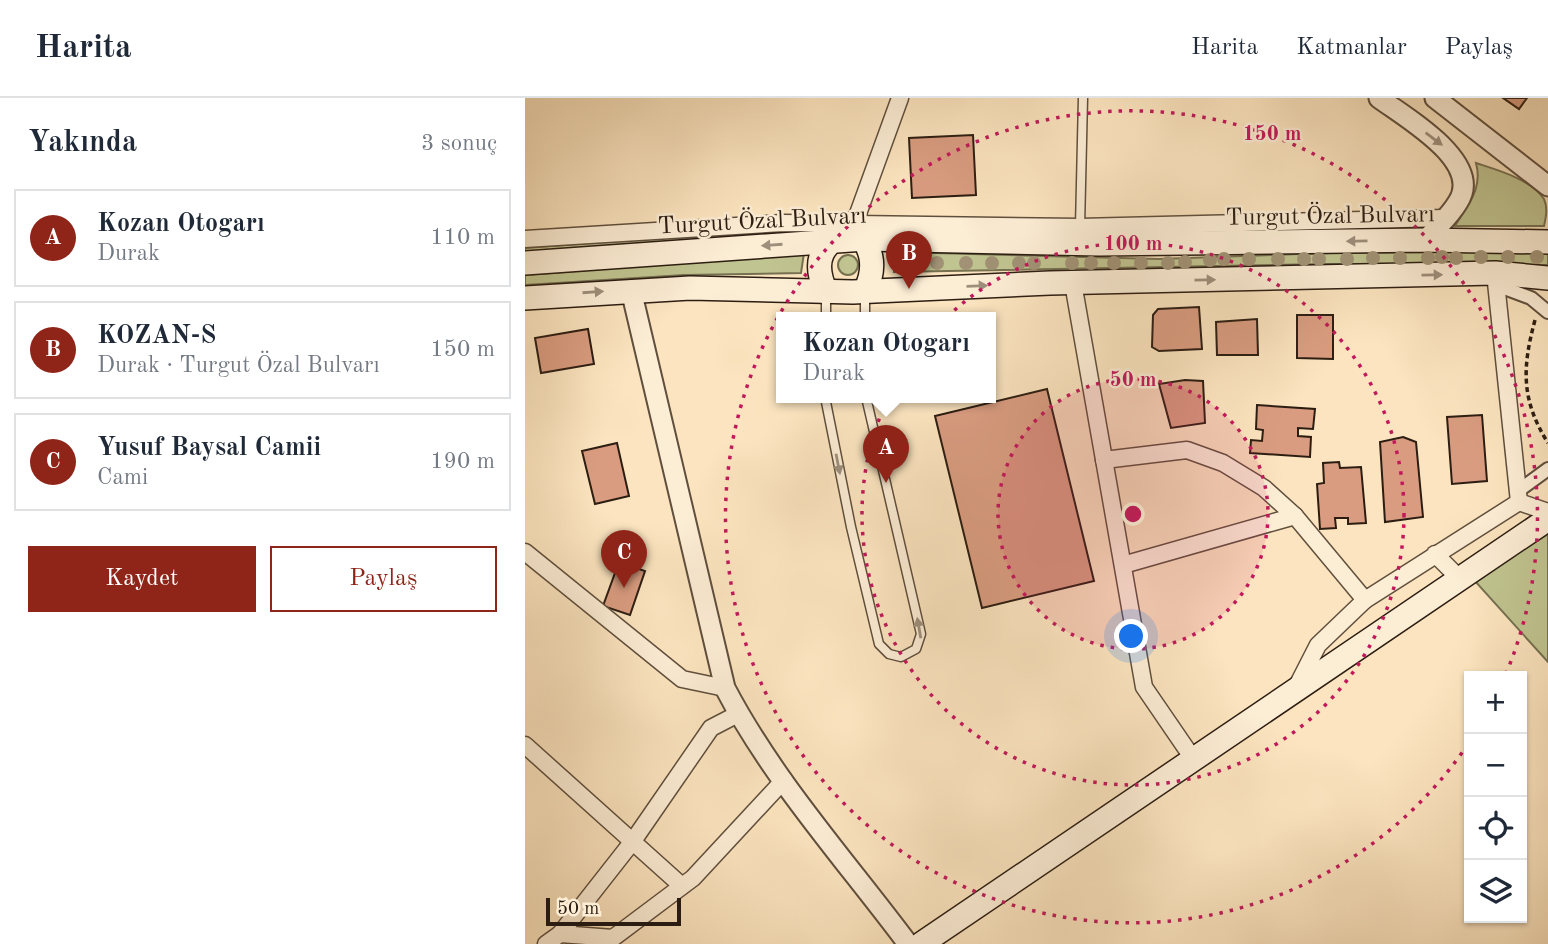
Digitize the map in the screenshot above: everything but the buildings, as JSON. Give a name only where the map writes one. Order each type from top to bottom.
[{"type":"main road","name":"Turgut Özal Bulvarı","points":[[525,263],[832,241],[860,230],[1099,244],[1426,240],[1548,242]]},
{"type":"main road","points":[[860,230],[871,250],[874,269],[865,291]]},
{"type":"main road","points":[[826,292],[818,268],[820,254],[832,241]]},
{"type":"main road","points":[[525,298],[631,290],[754,288],[826,292],[1073,283],[1548,278]]},
{"type":"main road","points":[[921,944],[1548,519]]},
{"type":"street","points":[[860,230],[900,98]]},
{"type":"street","points":[[1379,98],[1451,152],[1464,179],[1460,201],[1426,240]]},
{"type":"street","points":[[1435,98],[1548,186]]},
{"type":"street","name":"Turgut Özal Bulvarı","points":[[525,239],[736,225],[860,230],[1445,218]]},
{"type":"street","points":[[1496,279],[1544,308]]},
{"type":"street","points":[[1496,279],[1519,497]]},
{"type":"street","points":[[1073,283],[1144,687],[1194,760]]},
{"type":"street","points":[[631,290],[725,688],[738,714],[784,780],[908,944]]},
{"type":"street","points":[[1104,460],[1187,450],[1223,463],[1264,488],[1295,516],[1365,600]]},
{"type":"street","points":[[1295,691],[1318,645],[1365,600],[1519,497],[1548,468]]},
{"type":"street","points":[[1519,497],[1548,512]]},
{"type":"street","points":[[1123,565],[1295,516]]},
{"type":"street","points":[[525,552],[682,679],[725,688]]},
{"type":"street","points":[[1435,554],[1461,580]]},
{"type":"street","points":[[553,939],[633,841],[711,727],[738,714]]},
{"type":"street","points":[[525,746],[682,886]]},
{"type":"street","points":[[553,939],[615,941],[682,886],[784,780]]},
{"type":"lane","points":[[1080,227],[1083,98]]},
{"type":"lane","points":[[865,291],[865,312]]},
{"type":"lane","points":[[826,292],[826,312]]},
{"type":"lane","points":[[826,403],[851,527],[879,644],[889,654],[901,657],[916,649],[921,634],[867,403]]},
{"type":"path","points":[[1544,308],[1529,340],[1526,390],[1530,412],[1548,443]]},
{"type":"green space","points":[[1476,163],[1513,176],[1538,192],[1546,206],[1544,226],[1455,226],[1476,189]]},
{"type":"green space","points":[[797,227],[797,232],[525,253],[525,248]]},
{"type":"green space","points":[[1548,251],[1548,265],[1325,264],[894,272],[897,252],[1159,259],[1330,253]]},
{"type":"green space","points":[[804,253],[801,273],[684,275],[525,285],[525,275]]},
{"type":"green space","points":[[848,255],[855,258],[858,265],[855,272],[848,275],[841,272],[838,265],[841,258]]},
{"type":"green space","points":[[1548,534],[1548,662],[1474,580]]},
{"type":"place","name":"KOZAN-S","points":[[909,289]]},
{"type":"place","name":"Kozan Otogarı","points":[[886,483]]},
{"type":"place","name":"Yusuf Baysal Camii","points":[[624,588]]}]
